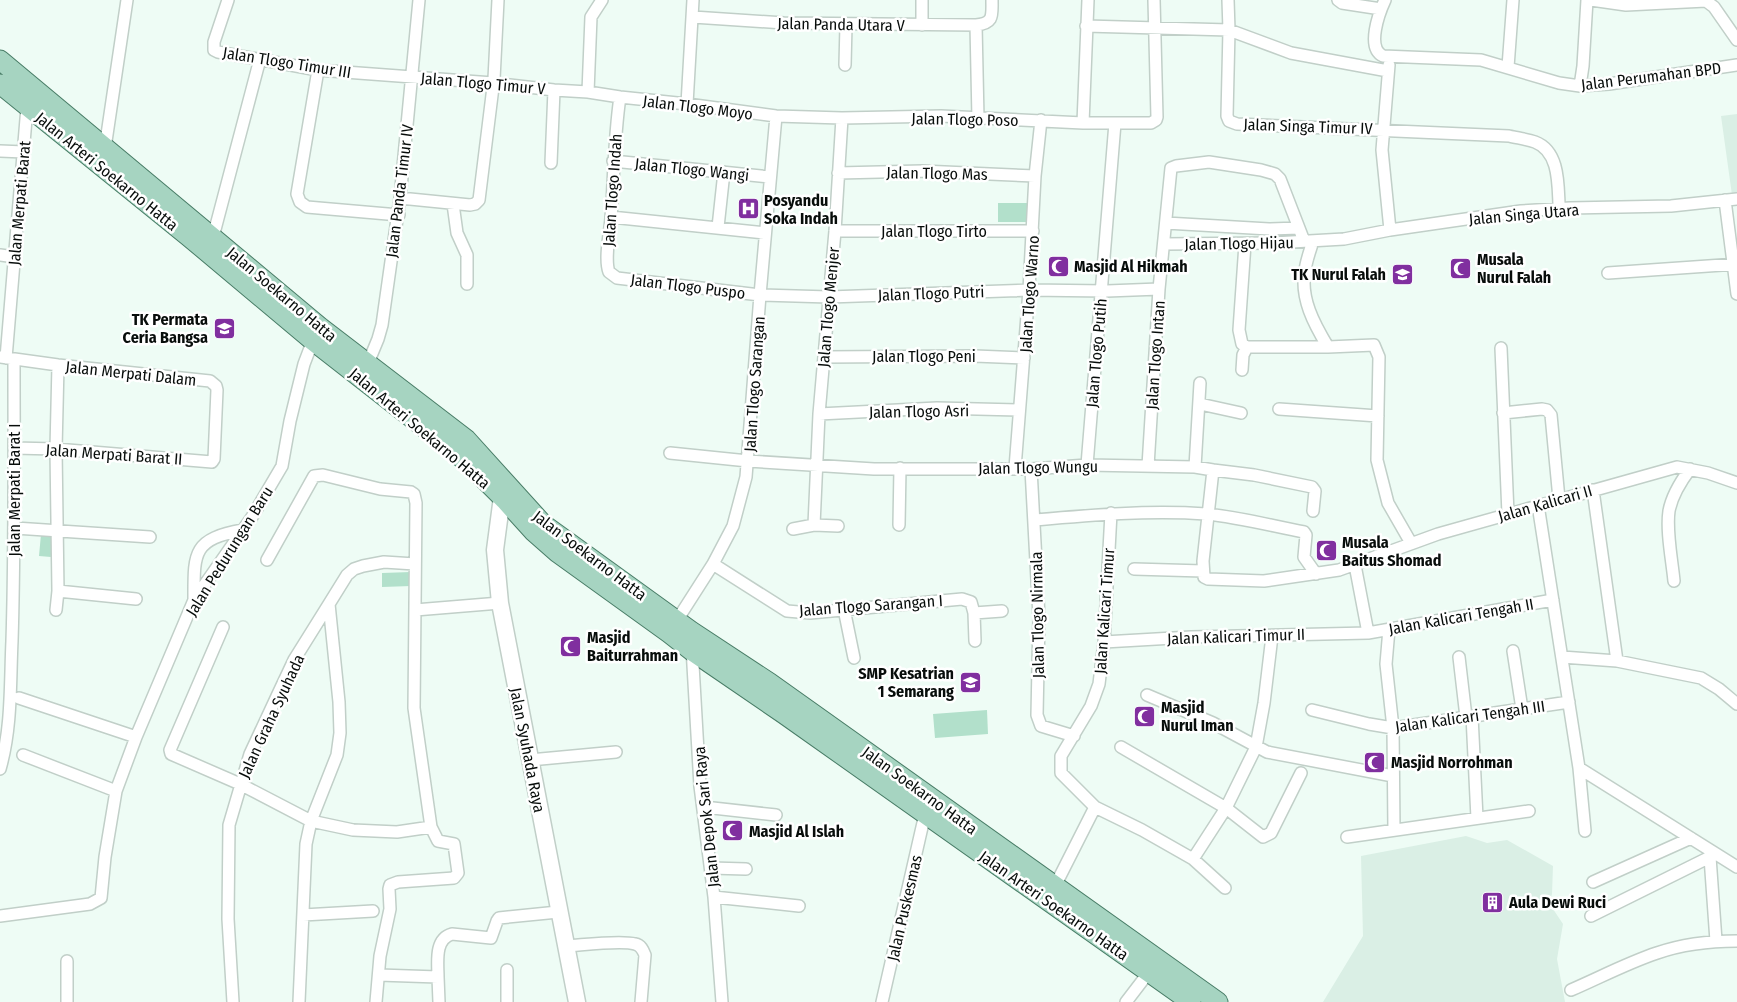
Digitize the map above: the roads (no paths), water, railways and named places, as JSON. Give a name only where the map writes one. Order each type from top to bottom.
[{"type":"main road","name":"Jalan Soekarno Hatta","points":[[0,60],[213,237],[316,334]]},
{"type":"main road","name":"Jalan Arteri Soekarno Hatta","points":[[0,84],[188,236],[364,370],[449,447],[502,497],[533,531],[558,553],[679,628],[692,651],[925,814],[1050,893],[1149,972],[1191,1002]]},
{"type":"main road","name":"Jalan Soekarno Hatta","points":[[364,370],[466,439],[543,524],[679,628],[770,683],[1050,893],[1218,1002]]},
{"type":"street","points":[[105,148],[128,0]]},
{"type":"street","name":"Jalan Tlogo Timur III","points":[[228,0],[214,42],[214,50],[218,52],[318,70],[412,77]]},
{"type":"street","name":"Jalan Panda Timur IV","points":[[364,370],[382,325],[400,198],[419,0]]},
{"type":"street","points":[[400,198],[470,205],[475,204],[479,200],[493,83],[498,0]]},
{"type":"street","points":[[588,92],[591,17],[602,0]]},
{"type":"street","points":[[687,104],[693,0]]},
{"type":"street","points":[[922,0],[922,25]]},
{"type":"street","points":[[978,119],[982,24],[990,21],[992,0]]},
{"type":"street","points":[[1083,123],[1088,0]]},
{"type":"street","points":[[1154,0],[1155,29]]},
{"type":"street","points":[[1228,0],[1229,30]]},
{"type":"street","points":[[1338,0],[1342,3],[1383,4],[1374,42],[1378,54],[1389,57],[1385,70],[1382,150],[1390,230]]},
{"type":"street","points":[[1508,67],[1513,0]]},
{"type":"street","points":[[1580,86],[1587,0]]},
{"type":"street","points":[[1591,0],[1626,3],[1706,1],[1714,7],[1736,36]]},
{"type":"street","name":"Jalan Panda Utara V","points":[[693,17],[846,25],[982,24]]},
{"type":"street","points":[[845,66],[846,25]]},
{"type":"street","points":[[1086,26],[1229,30],[1291,53],[1385,70]]},
{"type":"street","name":"Jalan Tlogo Poso","points":[[776,116],[842,118],[941,116],[1083,123],[1154,122],[1157,117],[1155,29]]},
{"type":"street","name":"Jalan Singa Timur IV","points":[[1229,30],[1227,116],[1232,123],[1509,136],[1537,143],[1547,150],[1554,160],[1559,204]]},
{"type":"street","name":"Jalan Perumahan BPD","points":[[1389,57],[1481,60],[1559,84],[1580,86],[1609,84],[1737,65]]},
{"type":"street","points":[[213,237],[260,59]]},
{"type":"street","points":[[318,70],[297,194],[300,202],[306,207],[398,215]]},
{"type":"street","name":"Jalan Tlogo Timur V","points":[[412,77],[588,92],[620,97]]},
{"type":"street","name":"Jalan Tlogo Timur V","points":[[551,162],[554,90]]},
{"type":"street","name":"Jalan Tlogo Moyo","points":[[620,97],[776,116]]},
{"type":"street","name":"Jalan Tlogo Indah","points":[[617,278],[607,268],[613,161],[620,97]]},
{"type":"street","name":"Jalan Merpati Barat","points":[[7,358],[27,107]]},
{"type":"street","name":"Jalan Tlogo Sarangan","points":[[679,628],[733,526],[746,477],[776,116]]},
{"type":"street","name":"Jalan Tlogo Menjer","points":[[816,465],[842,118]]},
{"type":"street","name":"Jalan Tlogo Warno","points":[[1015,468],[1029,290],[1035,176],[1041,120]]},
{"type":"street","name":"Jalan Tlogo Putih","points":[[1087,465],[1115,123]]},
{"type":"street","points":[[0,151],[24,152]]},
{"type":"street","name":"Jalan Tlogo Wangi","points":[[613,161],[770,177]]},
{"type":"street","name":"Jalan Tlogo Intan","points":[[1148,466],[1159,289],[1171,168],[1209,162],[1275,174],[1280,179],[1298,228]]},
{"type":"street","points":[[718,228],[724,172]]},
{"type":"street","name":"Jalan Tlogo Mas","points":[[838,173],[922,172],[1035,176]]},
{"type":"street","points":[[1731,200],[1737,294]]},
{"type":"street","name":"Jalan Singa Utara","points":[[1308,241],[1344,239],[1390,230],[1521,211],[1570,208],[1664,207],[1731,200]]},
{"type":"street","points":[[453,204],[457,233],[467,255],[467,284]]},
{"type":"street","points":[[611,217],[765,232]]},
{"type":"street","points":[[1166,223],[1269,229],[1298,228],[1308,241],[1303,291],[1314,322],[1328,347]]},
{"type":"street","name":"Jalan Tlogo Tirto","points":[[834,231],[1033,231]]},
{"type":"street","name":"Jalan Tlogo Hijau","points":[[1164,244],[1244,244],[1308,241]]},
{"type":"street","points":[[1244,244],[1239,330],[1242,344],[1247,346],[1328,347],[1374,345],[1379,357],[1377,460],[1388,503],[1411,543]]},
{"type":"street","points":[[0,255],[15,257]]},
{"type":"street","points":[[1608,273],[1735,265]]},
{"type":"street","name":"Jalan Tlogo Puspo","points":[[617,278],[760,295]]},
{"type":"street","name":"Jalan Tlogo Putri","points":[[760,295],[829,296],[1029,290],[1102,291],[1159,289]]},
{"type":"street","name":"Jalan Pedurungan Baru","points":[[0,916],[90,904],[101,898],[105,857],[116,790],[136,737],[194,600],[243,530],[282,466],[302,373],[316,334]]},
{"type":"street","points":[[1242,370],[1243,355],[1247,346]]},
{"type":"street","points":[[1501,348],[1508,514]]},
{"type":"street","name":"Jalan Tlogo Peni","points":[[824,357],[975,356],[1024,358]]},
{"type":"street","name":"Jalan Merpati Dalam","points":[[7,358],[58,366],[210,381],[216,386],[217,390],[213,461]]},
{"type":"street","name":"Jalan Merpati Barat I","points":[[0,769],[4,727],[11,696],[5,672],[12,630],[15,528],[14,448],[7,358]]},
{"type":"street","points":[[56,610],[58,591],[56,449],[58,366]]},
{"type":"street","points":[[1195,467],[1200,383]]},
{"type":"street","points":[[1200,404],[1241,413]]},
{"type":"street","name":"Jalan Tlogo Asri","points":[[819,414],[937,408],[1020,410]]},
{"type":"street","points":[[1279,409],[1378,416]]},
{"type":"street","points":[[1503,414],[1542,409],[1548,410],[1551,415],[1559,499]]},
{"type":"street","name":"Jalan Merpati Barat II","points":[[14,448],[56,449],[213,461]]},
{"type":"street","name":"Jalan Tlogo Wungu","points":[[670,454],[874,469],[1031,469],[1087,465],[1195,467],[1264,477],[1312,488],[1314,491],[1313,511]]},
{"type":"street","points":[[814,525],[816,465]]},
{"type":"street","points":[[899,525],[900,468]]},
{"type":"street","name":"Jalan Kalicari II","points":[[1203,571],[1204,577],[1208,579],[1264,581],[1339,570],[1438,534],[1673,468],[1690,468],[1737,483]]},
{"type":"street","points":[[1674,581],[1669,511],[1679,484],[1690,468]]},
{"type":"street","name":"Jalan Tlogo Nirmala","points":[[1031,469],[1039,617],[1037,716],[1041,726],[1074,736]]},
{"type":"street","points":[[1134,569],[1203,571],[1213,470]]},
{"type":"street","points":[[267,560],[314,476],[323,475],[380,490],[411,492],[414,494],[416,502],[414,708],[431,827],[438,842],[455,846],[458,869],[457,876],[454,878],[398,882],[390,886],[390,909],[380,956],[376,1002]]},
{"type":"street","points":[[1593,490],[1617,661]]},
{"type":"street","name":"Jalan Syuhada Raya","points":[[502,497],[494,550],[500,603],[558,912],[577,1002]]},
{"type":"street","points":[[1538,505],[1579,768],[1585,831]]},
{"type":"street","points":[[1035,520],[1111,513],[1160,512],[1208,514],[1304,532],[1306,534],[1304,557],[1316,574]]},
{"type":"street","name":"Jalan Kalicari Timur","points":[[1111,513],[1104,642],[1099,684],[1091,706],[1061,756],[1062,773],[1095,807],[1142,830],[1192,859],[1226,888]]},
{"type":"street","points":[[793,529],[814,525],[838,526]]},
{"type":"street","points":[[15,528],[150,537]]},
{"type":"street","points":[[194,600],[195,567],[200,548],[216,536],[243,530]]},
{"type":"street","name":"Jalan Graha Syuhada","points":[[415,564],[384,562],[354,569],[347,575],[294,660],[250,754],[240,784],[311,821],[353,830],[397,832],[431,827]]},
{"type":"street","name":"Jalan Tlogo Sarangan I","points":[[713,564],[787,611],[810,613],[962,599],[971,602],[974,613]]},
{"type":"street","points":[[1355,565],[1368,633]]},
{"type":"street","points":[[58,591],[136,599]]},
{"type":"street","name":"Jalan Kalicari Tengah II","points":[[1368,633],[1553,600]]},
{"type":"street","points":[[415,610],[500,603]]},
{"type":"street","points":[[299,1002],[306,844],[311,821],[337,756],[340,733],[339,702],[329,604]]},
{"type":"street","points":[[844,609],[854,658]]},
{"type":"street","points":[[975,641],[974,613],[1002,611]]},
{"type":"street","points":[[224,627],[170,752],[240,784],[229,825],[228,848],[228,919],[233,1002]]},
{"type":"street","points":[[1389,629],[1386,664],[1393,728],[1394,830]]},
{"type":"street","points":[[0,631],[12,630]]},
{"type":"street","name":"Jalan Kalicari Timur II","points":[[1104,642],[1191,637],[1368,633]]},
{"type":"street","points":[[1192,859],[1226,808],[1256,747],[1272,636]]},
{"type":"street","name":"Jalan Depok Sari Raya","points":[[692,651],[700,786],[714,897],[722,1002]]},
{"type":"street","points":[[1513,651],[1522,709]]},
{"type":"street","points":[[1459,657],[1469,717],[1477,818]]},
{"type":"street","points":[[1562,657],[1617,661],[1701,678],[1737,703]]},
{"type":"street","points":[[1148,695],[1213,723],[1267,752],[1393,776]]},
{"type":"street","points":[[19,698],[136,737]]},
{"type":"street","name":"Jalan Kalicari Tengah III","points":[[1312,710],[1393,728],[1569,702]]},
{"type":"street","points":[[1121,747],[1226,808],[1263,837],[1271,832],[1301,774]]},
{"type":"street","points":[[530,760],[616,752]]},
{"type":"street","points":[[22,755],[116,790]]},
{"type":"street","points":[[1579,768],[1691,838],[1711,854],[1737,866]]},
{"type":"street","points":[[704,807],[776,815]]},
{"type":"street","points":[[1050,893],[1095,807]]},
{"type":"street","points":[[1346,837],[1529,811]]},
{"type":"street","name":"Jalan Puskesmas","points":[[882,1002],[925,814]]},
{"type":"street","points":[[1593,882],[1691,838]]},
{"type":"street","points":[[1591,916],[1711,854]]},
{"type":"street","points":[[1711,854],[1716,941]]},
{"type":"street","points":[[711,868],[746,869]]},
{"type":"street","points":[[714,897],[799,906]]},
{"type":"street","points":[[303,915],[373,911]]},
{"type":"street","points":[[440,1002],[438,949],[444,938],[452,934],[488,938],[493,935],[496,921],[499,918],[558,912]]},
{"type":"street","points":[[1571,990],[1657,953],[1689,945],[1716,941],[1737,941]]},
{"type":"street","points":[[566,946],[624,943],[636,944],[642,948],[645,955],[642,1002]]},
{"type":"street","points":[[67,961],[67,1002]]},
{"type":"street","points":[[507,970],[507,1002]]},
{"type":"street","points":[[1126,1002],[1149,972]]},
{"type":"street","points":[[379,975],[438,977]]},
{"type":"place","name":"Posyandu Soka Indah","points":[[748,209]]},
{"type":"place","name":"Masjid Al Hikmah","points":[[1058,266]]},
{"type":"place","name":"Musala Nurul Falah","points":[[1461,268]]},
{"type":"place","name":"TK Nurul Falah","points":[[1402,274]]},
{"type":"place","name":"TK Permata Ceria Bangsa","points":[[224,328]]},
{"type":"place","name":"Musala Baitus Shomad","points":[[1326,551]]},
{"type":"place","name":"Masjid Baiturrahman","points":[[571,646]]},
{"type":"place","name":"SMP Kesatrian 1 Semarang","points":[[970,682]]},
{"type":"place","name":"Masjid Nurul Iman","points":[[1145,716]]},
{"type":"place","name":"Masjid Norrohman","points":[[1375,762]]},
{"type":"place","name":"Masjid Al Islah","points":[[733,831]]},
{"type":"place","name":"Aula Dewi Ruci","points":[[1493,902]]}]
